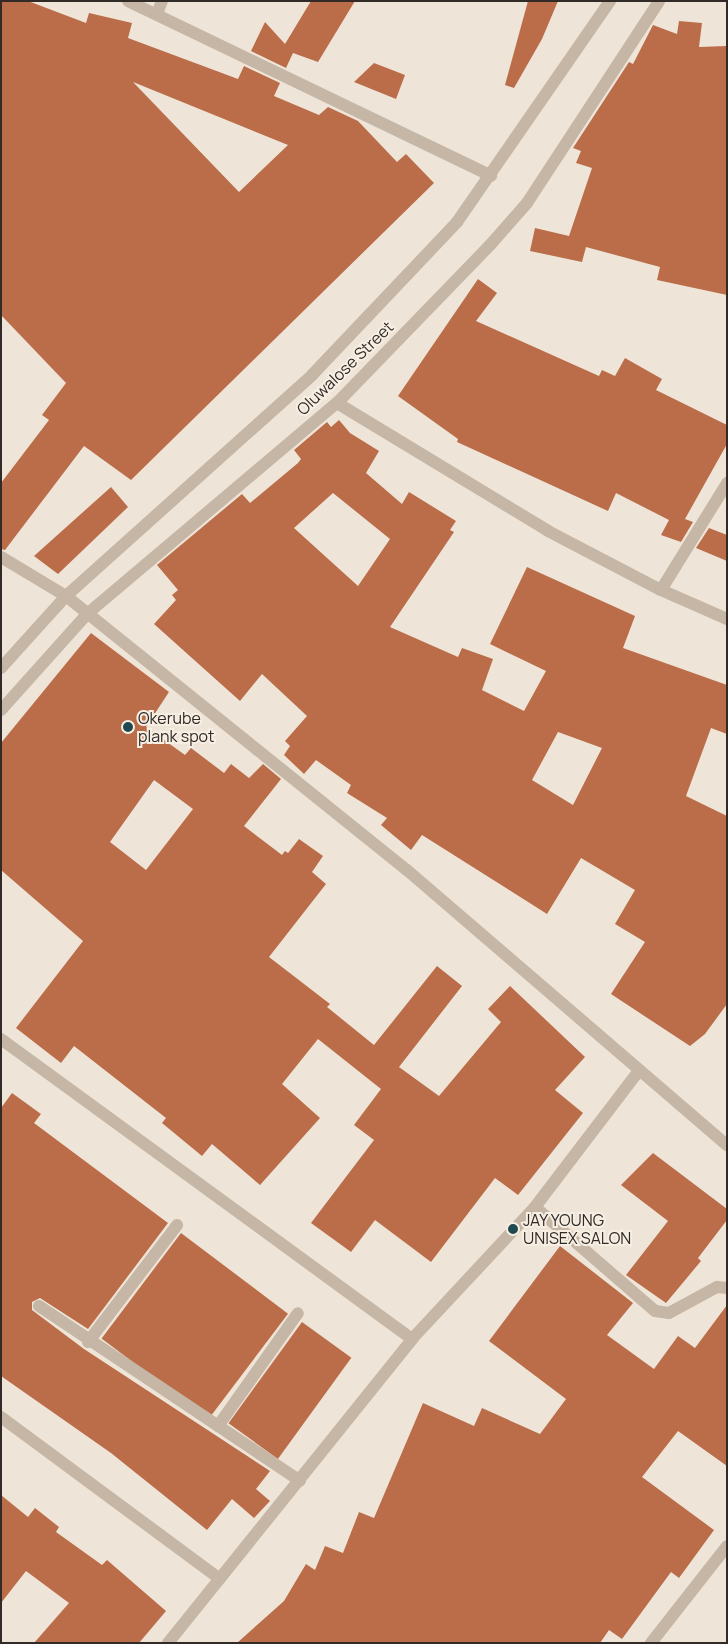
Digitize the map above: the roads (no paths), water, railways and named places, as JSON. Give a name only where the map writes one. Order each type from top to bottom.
[{"type":"street","points":[[128,1],[492,176]]},
{"type":"street","points":[[157,14],[162,1]]},
{"type":"street","name":"Oluwalose Street","points":[[1,668],[66,596],[312,375],[456,222],[492,176],[610,1]]},
{"type":"street","name":"Oluwalose Street","points":[[1,710],[87,614],[337,403],[527,203],[659,1]]},
{"type":"street","points":[[337,403],[548,531],[661,590],[727,619]]},
{"type":"street","points":[[661,590],[727,483]]},
{"type":"street","points":[[1,557],[66,596],[408,870],[638,1072],[727,1144]]},
{"type":"street","points":[[1,1039],[412,1339]]},
{"type":"street","points":[[168,1643],[300,1482],[412,1339],[535,1207],[638,1072]]},
{"type":"street","points":[[535,1207],[656,1310],[669,1313],[717,1287],[727,1288]]},
{"type":"street","points":[[88,1342],[177,1225]]},
{"type":"street","points":[[39,1306],[88,1342],[218,1426],[300,1482]]},
{"type":"street","points":[[218,1426],[298,1313]]},
{"type":"street","points":[[1,1417],[220,1579]]},
{"type":"street","points":[[651,1643],[727,1546]]},
{"type":"place","name":"Okerube plank spot","points":[[128,727]]},
{"type":"place","name":"JAY YOUNG UNISEX SALON","points":[[513,1229]]}]
